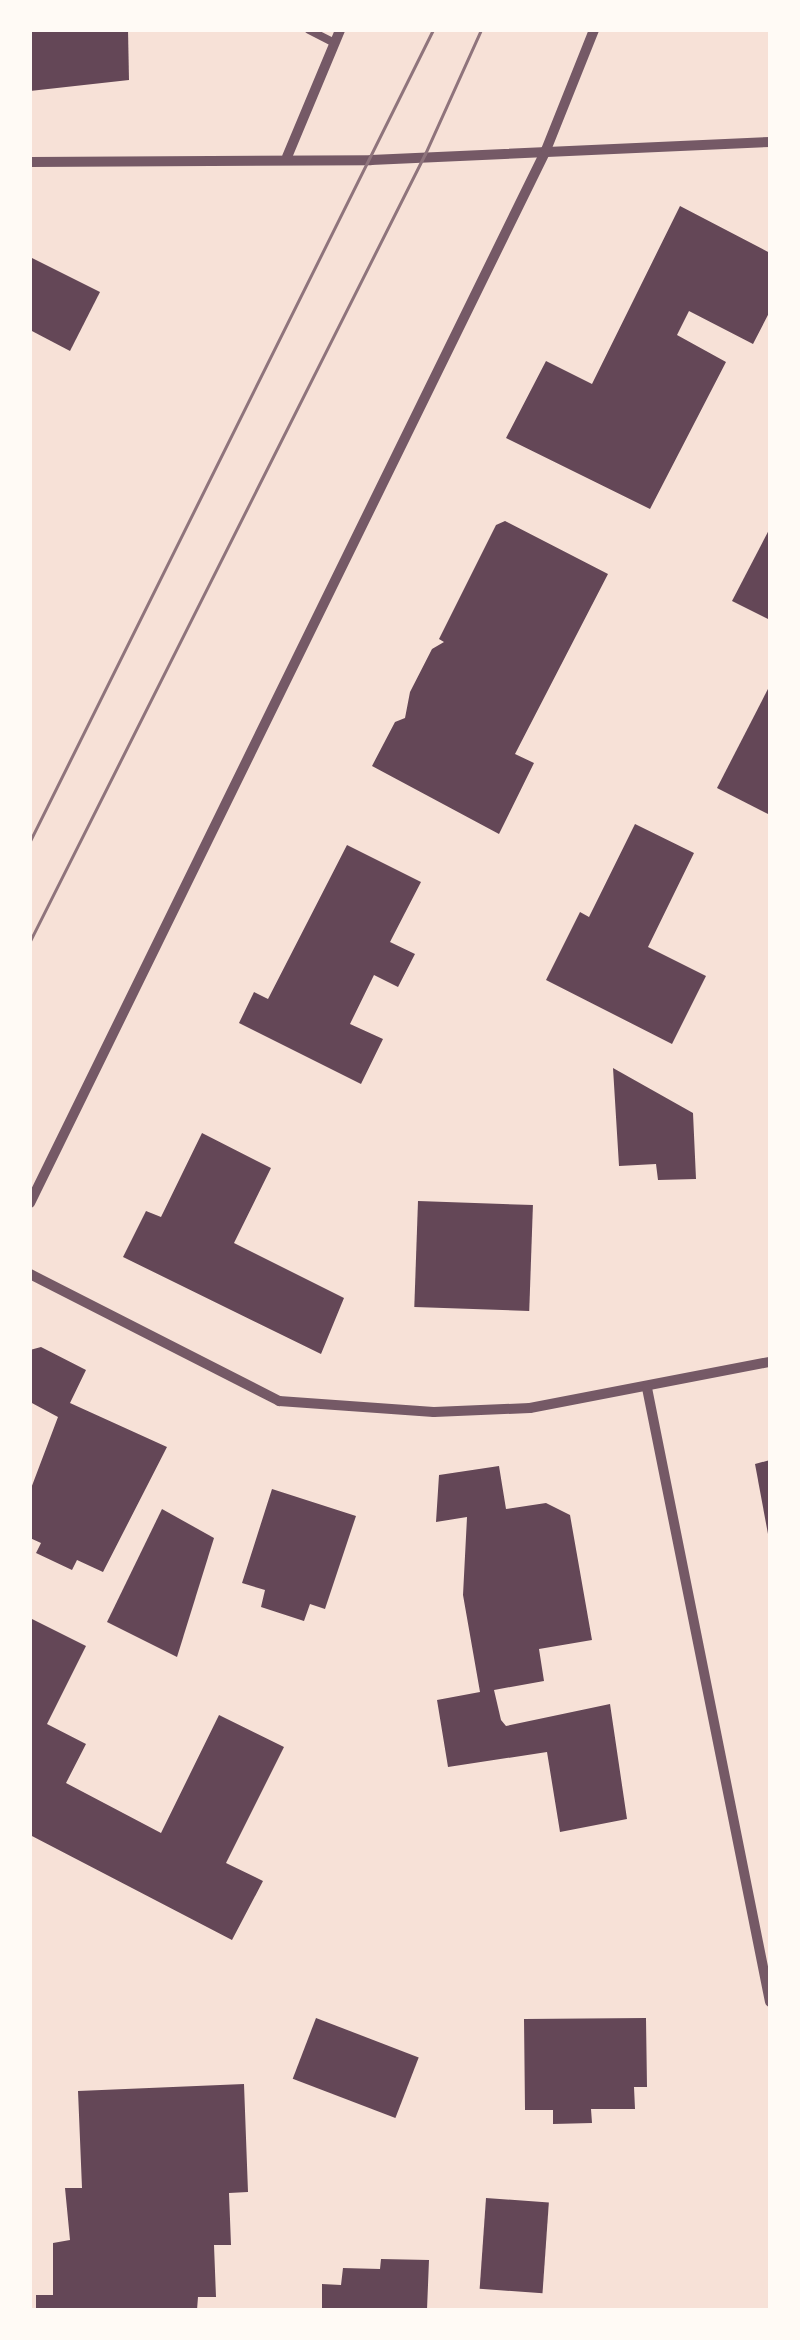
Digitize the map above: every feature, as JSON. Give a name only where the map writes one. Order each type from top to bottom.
[{"type":"street","points":[[287,157],[340,30]]},
{"type":"street","points":[[30,1202],[546,150],[594,30]]},
{"type":"street","points":[[30,162],[770,142]]},
{"type":"street","points":[[30,1274],[279,1401],[434,1412],[530,1408],[770,1362]]},
{"type":"street","points":[[647,1388],[770,2002]]},
{"type":"lane","points":[[309,30],[335,43]]},
{"type":"building","points":[[30,30],[128,30],[129,80],[30,91]]},
{"type":"building","points":[[680,206],[770,253],[770,311],[753,344],[689,311],[677,335],[726,362],[650,509],[506,438],[546,361],[592,384]]},
{"type":"building","points":[[30,257],[100,292],[70,351],[30,330]]},
{"type":"building","points":[[505,521],[608,574],[515,754],[534,763],[499,834],[372,766],[395,722],[405,718],[410,692],[432,649],[444,642],[439,639],[496,525]]},
{"type":"building","points":[[770,528],[770,620],[732,601]]},
{"type":"building","points":[[770,685],[770,815],[717,788]]},
{"type":"building","points":[[635,824],[694,853],[648,947],[706,976],[672,1044],[546,980],[580,912],[589,917]]},
{"type":"building","points":[[347,845],[421,882],[390,942],[415,954],[398,987],[374,975],[350,1024],[383,1039],[361,1084],[239,1023],[254,992],[268,999]]},
{"type":"building","points":[[613,1068],[693,1113],[696,1179],[658,1180],[656,1164],[619,1166]]},
{"type":"building","points":[[202,1133],[271,1168],[234,1243],[344,1298],[321,1354],[123,1257],[146,1211],[161,1217]]},
{"type":"building","points":[[418,1201],[533,1205],[529,1311],[414,1307]]},
{"type":"building","points":[[41,1347],[86,1370],[70,1403],[167,1447],[103,1572],[77,1560],[72,1570],[36,1553],[41,1543],[30,1538],[30,1491],[58,1417],[30,1402],[30,1350]]},
{"type":"building","points":[[770,1460],[770,1534],[768,1534],[755,1464]]},
{"type":"building","points":[[499,1466],[506,1509],[546,1503],[570,1515],[592,1640],[539,1649],[544,1681],[494,1690],[501,1720],[506,1726],[610,1704],[627,1819],[560,1832],[547,1752],[448,1767],[437,1700],[480,1692],[463,1595],[467,1517],[436,1522],[439,1475]]},
{"type":"building","points":[[272,1489],[356,1516],[325,1609],[310,1604],[304,1621],[261,1607],[265,1590],[242,1583]]},
{"type":"building","points":[[162,1509],[214,1538],[177,1657],[107,1622]]},
{"type":"building","points":[[30,1618],[86,1646],[47,1724],[86,1744],[66,1783],[161,1833],[219,1715],[284,1747],[226,1863],[263,1881],[232,1940],[30,1835]]},
{"type":"building","points":[[316,2018],[419,2057],[395,2118],[293,2079]]},
{"type":"building","points":[[646,2018],[647,2087],[634,2087],[635,2109],[591,2109],[592,2123],[553,2124],[553,2110],[525,2110],[524,2019]]},
{"type":"building","points":[[244,2084],[248,2192],[229,2193],[231,2245],[214,2245],[216,2297],[198,2297],[197,2310],[36,2310],[36,2295],[53,2295],[53,2243],[70,2240],[65,2188],[82,2188],[78,2091]]},
{"type":"building","points":[[486,2198],[549,2202],[542,2293],[480,2289]]},
{"type":"building","points":[[381,2259],[429,2260],[427,2310],[322,2310],[322,2284],[341,2285],[343,2268],[380,2269]]},
{"type":"tram line","points":[[30,841],[433,30]]},
{"type":"tram line","points":[[30,941],[425,154],[481,30]]}]
